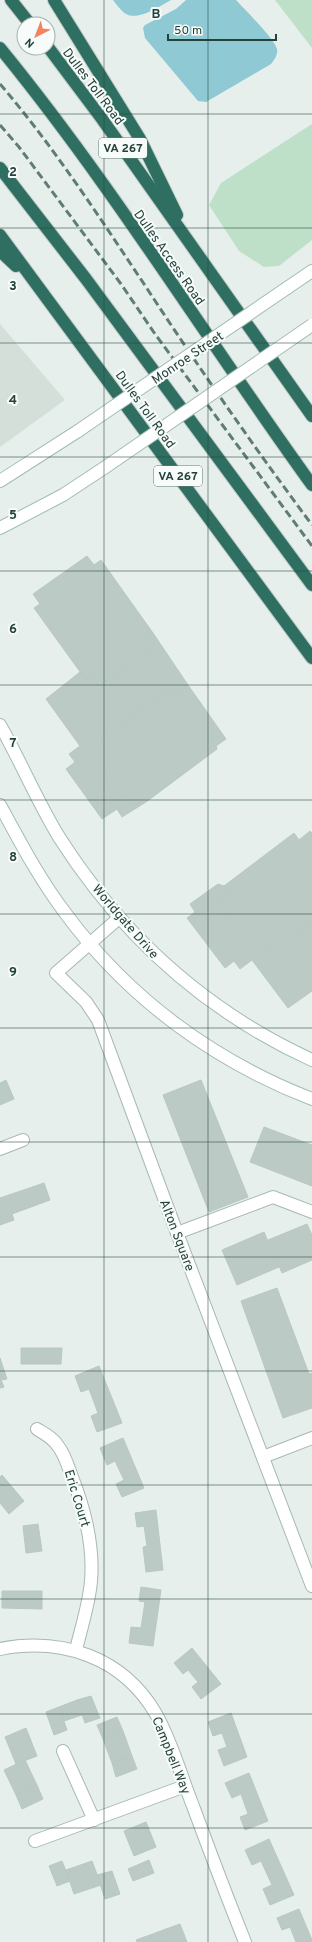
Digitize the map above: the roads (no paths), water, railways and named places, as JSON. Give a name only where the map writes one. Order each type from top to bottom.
[{"type":"highway","points":[[10,0],[23,16]]},
{"type":"highway","points":[[54,0],[140,139],[194,251]]},
{"type":"highway","name":"Dulles Access Road","points":[[0,48],[49,110],[312,484]]},
{"type":"highway","name":"Dulles Toll Road","points":[[55,56],[102,118],[194,251],[312,416]]},
{"type":"highway","points":[[0,168],[81,273],[312,585]]},
{"type":"highway","name":"Dulles Toll Road","points":[[0,235],[312,658]]},
{"type":"highway","points":[[0,251],[45,295]]},
{"type":"street","name":"Monroe Street","points":[[0,480],[78,431],[312,271]]},
{"type":"street","points":[[0,528],[63,495],[312,325]]},
{"type":"street","name":"Worldgate Drive","points":[[0,725],[59,836],[87,877],[119,918],[152,954],[209,1001],[252,1029],[312,1060]]},
{"type":"street","points":[[0,805],[23,848],[52,895],[90,944],[142,998],[201,1043],[266,1080],[312,1099]]},
{"type":"street","name":"Alton Square","points":[[119,918],[56,973],[86,1002],[98,1020],[177,1233],[312,1586]]},
{"type":"street","points":[[0,1149],[23,1140]]},
{"type":"street","points":[[177,1233],[273,1197],[312,1212]]},
{"type":"street","name":"Eric Court","points":[[37,1429],[48,1436],[58,1446],[65,1458],[82,1504],[89,1532],[92,1562],[91,1582],[76,1650]]},
{"type":"street","points":[[263,1456],[312,1438]]},
{"type":"street","name":"Campbell Way","points":[[0,1649],[19,1645],[41,1644],[76,1650],[104,1663],[123,1675],[141,1693],[162,1726],[245,1942]]},
{"type":"street","points":[[63,1751],[94,1820]]},
{"type":"street","points":[[36,1841],[185,1786]]},
{"type":"water","points":[[113,0],[171,0],[149,12],[137,16],[131,16],[122,11]]},
{"type":"water","points":[[186,0],[236,0],[275,44],[277,51],[271,64],[206,102],[198,101],[145,38],[143,28],[145,25],[176,9]]},
{"type":"railway","points":[[0,84],[20,108],[76,183],[207,377],[312,525]]},
{"type":"railway","points":[[0,125],[19,147],[121,284],[155,334],[312,546]]}]
